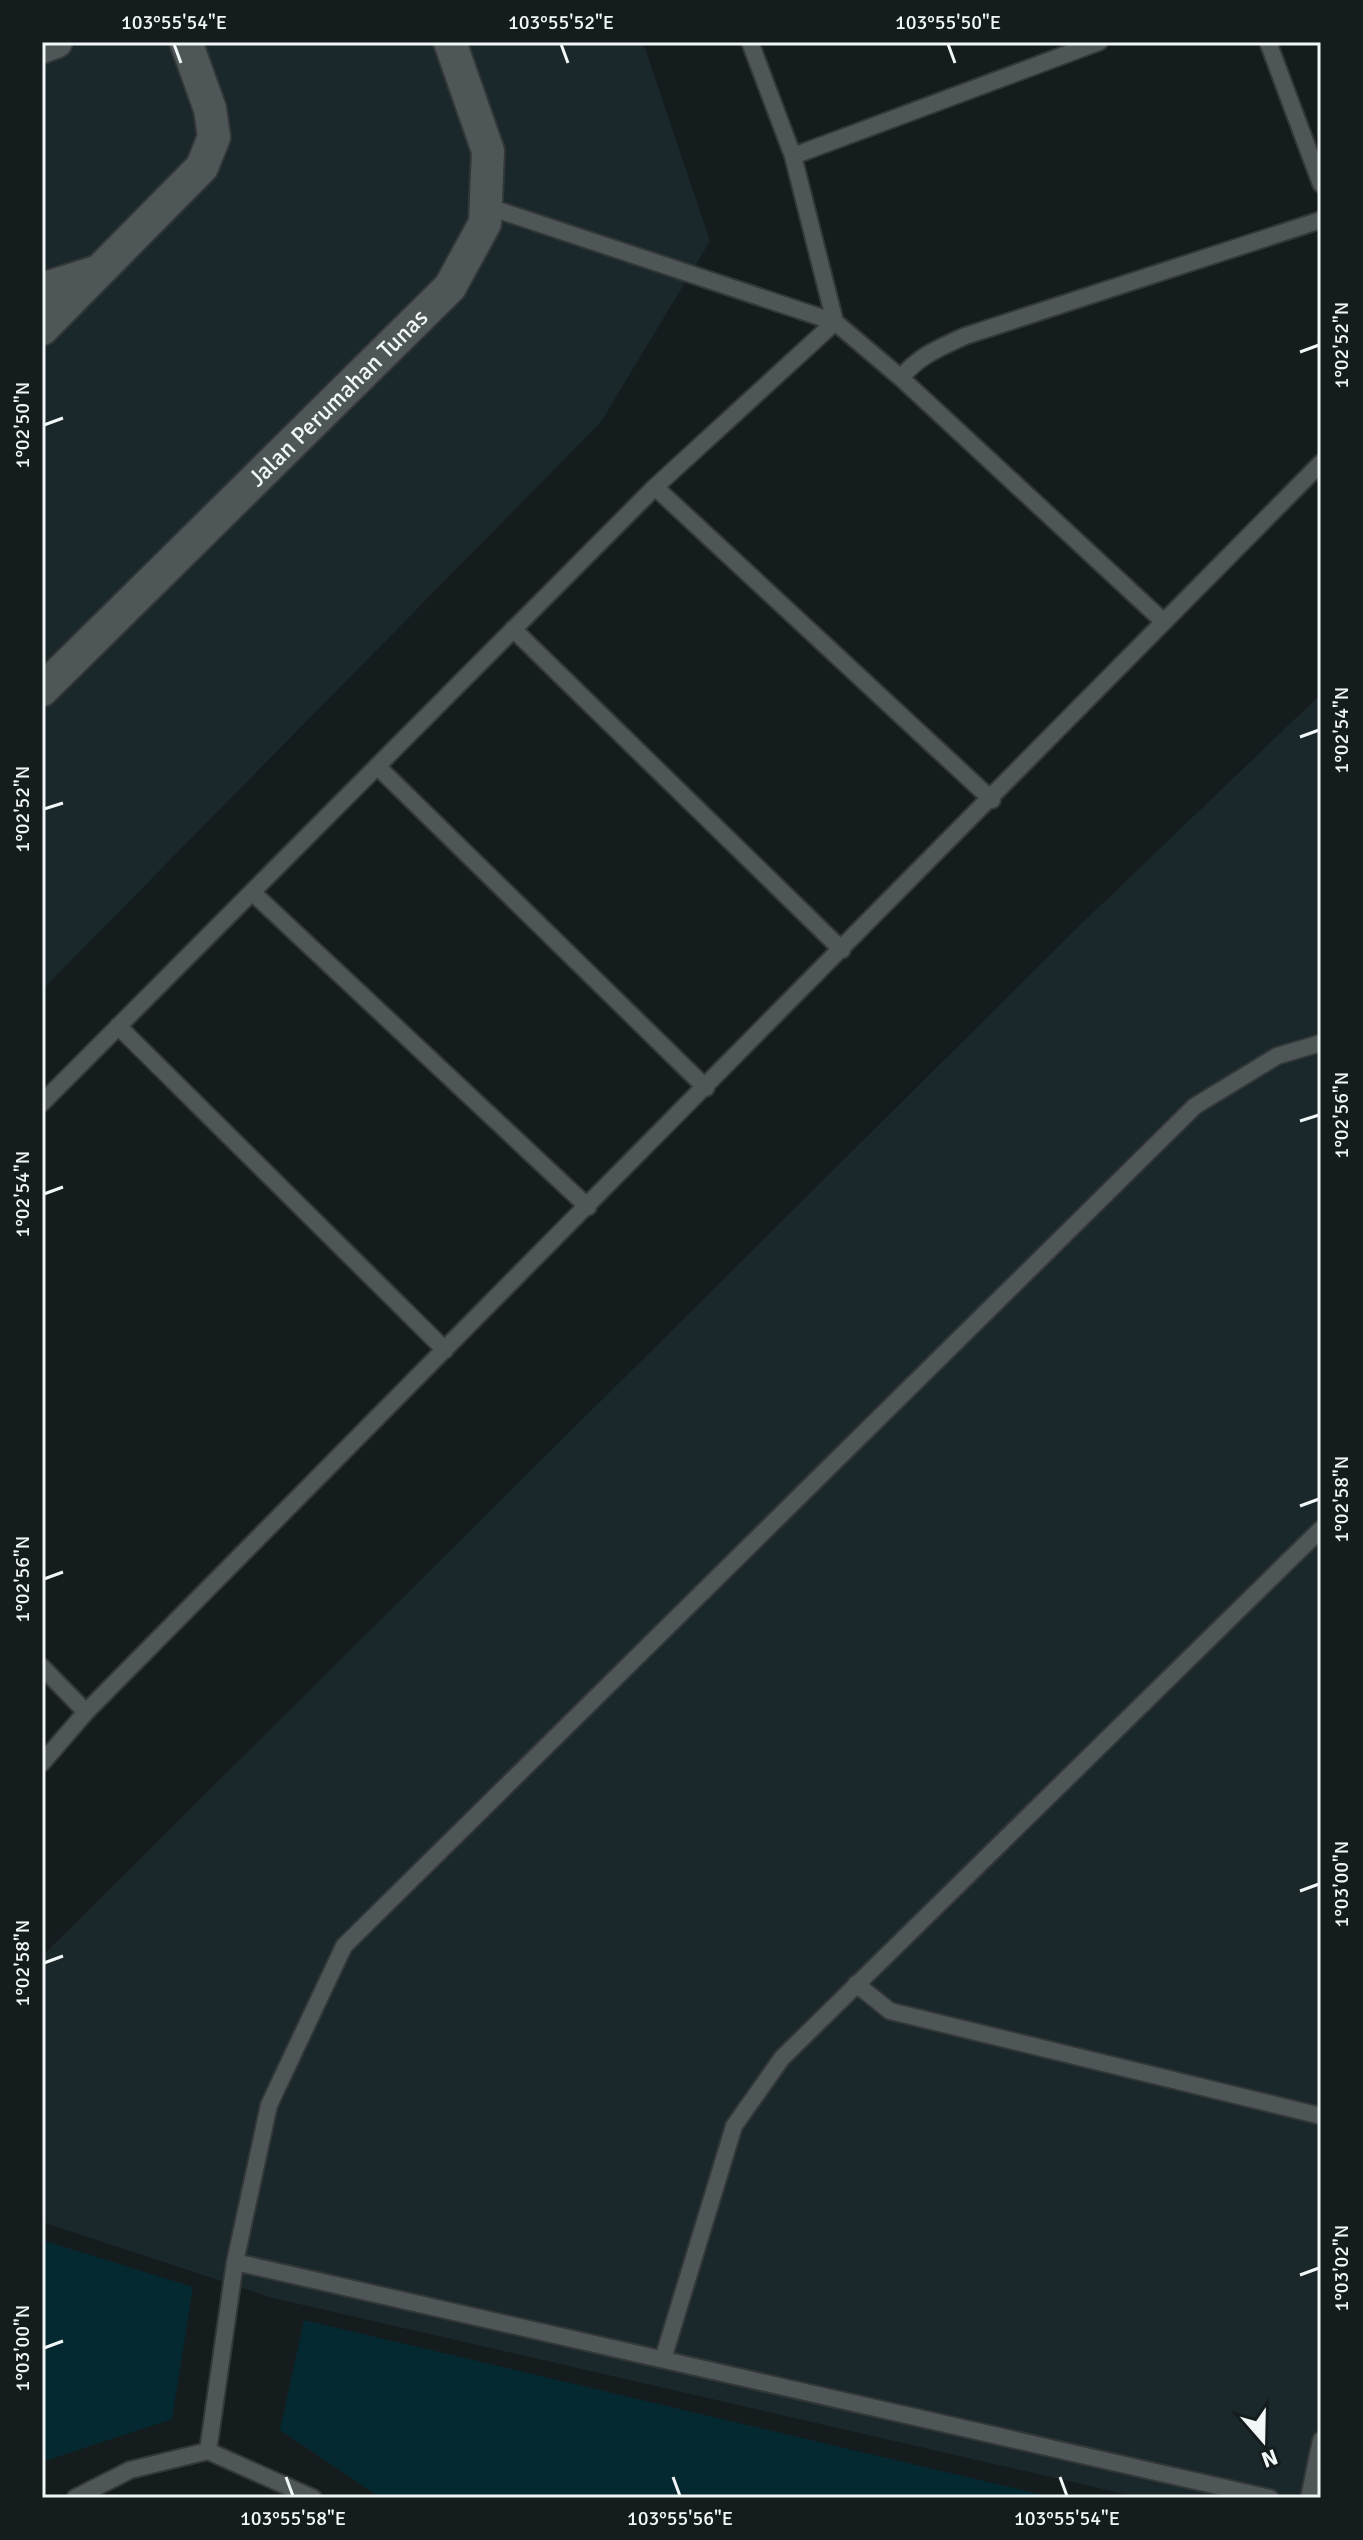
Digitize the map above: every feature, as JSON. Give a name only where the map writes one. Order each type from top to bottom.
[{"type":"street","points":[[42,47],[56,42]]},
{"type":"street","points":[[42,329],[195,175],[214,137],[210,109],[186,42]]},
{"type":"street","name":"Jalan Perumahan Tunas","points":[[42,690],[450,287],[485,223],[488,151],[450,42]]},
{"type":"street","points":[[42,289],[102,270]]},
{"type":"lane","points":[[750,42],[793,156],[835,322]]},
{"type":"lane","points":[[793,156],[1099,42]]},
{"type":"lane","points":[[1268,42],[1321,184]]},
{"type":"lane","points":[[486,206],[835,322],[901,378],[1164,622]]},
{"type":"lane","points":[[901,378],[911,365],[965,336],[1321,220]]},
{"type":"lane","points":[[42,1103],[655,487],[835,322]]},
{"type":"lane","points":[[42,1763],[86,1712],[992,800],[1321,463]]},
{"type":"lane","points":[[655,487],[992,800]]},
{"type":"lane","points":[[513,629],[842,950]]},
{"type":"lane","points":[[377,766],[706,1088]]},
{"type":"lane","points":[[252,892],[588,1207]]},
{"type":"lane","points":[[118,1026],[445,1350]]},
{"type":"lane","points":[[208,2451],[235,2262],[269,2105],[344,1946],[1195,1106],[1277,1056],[1321,1043]]},
{"type":"lane","points":[[663,2359],[734,2126],[782,2058],[1321,1529]]},
{"type":"lane","points":[[42,1667],[86,1712]]},
{"type":"lane","points":[[856,1984],[890,2011],[1321,2116]]},
{"type":"lane","points":[[235,2262],[1270,2498]]},
{"type":"lane","points":[[1309,2498],[1321,2440]]},
{"type":"lane","points":[[75,2498],[130,2470],[208,2451],[313,2498]]},
{"type":"shaded area","points":[[42,42],[643,42],[710,241],[601,422],[42,990]]},
{"type":"shaded area","points":[[1321,694],[1321,2498],[1142,2498],[273,2298],[42,2222],[42,1956],[1077,928]]},
{"type":"shaded area","points":[[42,2240],[193,2287],[172,2419],[42,2462]]},
{"type":"shaded area","points":[[304,2320],[1056,2498],[381,2498],[280,2430]]}]
